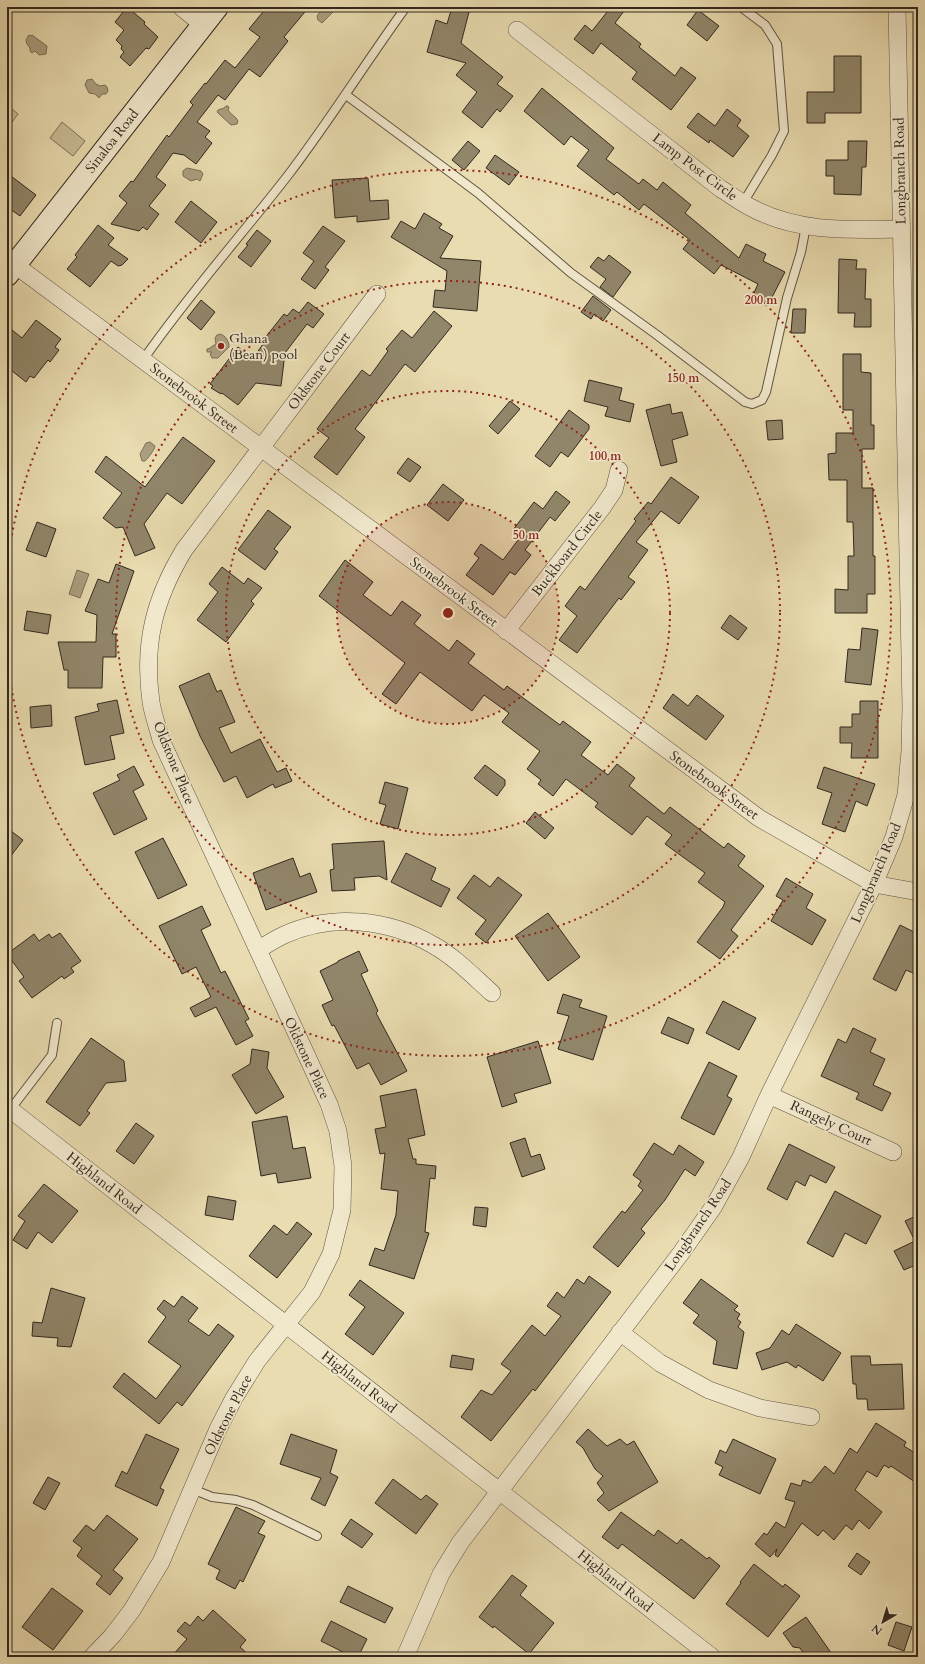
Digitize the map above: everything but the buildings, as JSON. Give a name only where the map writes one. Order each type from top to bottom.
[{"type":"street","points":[[181,7],[203,25]]},
{"type":"street","name":"Sinaloa Road","points":[[10,266],[217,7]]},
{"type":"street","name":"Longbranch Road","points":[[405,1657],[441,1574],[460,1543],[681,1253],[714,1206],[741,1157],[874,884],[894,837],[906,794],[911,707],[897,7]]},
{"type":"street","name":"Lamp Post Circle","points":[[518,30],[721,189],[751,208],[783,221],[806,226],[845,231],[901,229]]},
{"type":"street","name":"Stonebrook Street","points":[[10,266],[143,360],[759,818],[874,884],[918,892]]},
{"type":"street","name":"Oldstone Court","points":[[262,449],[377,294]]},
{"type":"street","name":"Oldstone Place","points":[[92,1657],[113,1635],[132,1610],[161,1562],[192,1489],[234,1398],[257,1361],[312,1292],[331,1254],[342,1210],[344,1166],[338,1131],[329,1104],[161,740],[151,703],[148,664],[153,618],[160,596],[170,574],[184,550],[262,449]]},
{"type":"street","name":"Buckboard Circle","points":[[506,631],[602,508],[614,490],[619,470]]},
{"type":"street","points":[[258,950],[285,934],[314,925],[345,921],[376,923],[406,931],[434,945],[459,964],[492,993]]},
{"type":"street","name":"Rangely Court","points":[[770,1095],[893,1152]]},
{"type":"street","name":"Highland Road","points":[[9,1109],[712,1657]]},
{"type":"street","points":[[620,1332],[660,1363],[709,1390],[760,1408],[811,1417]]},
{"type":"lane","points":[[143,360],[164,330],[289,174],[346,95],[406,7]]},
{"type":"lane","points":[[741,7],[765,25],[777,44],[784,131],[772,155],[743,202]]},
{"type":"lane","points":[[346,95],[478,193],[571,272],[745,402],[752,404],[762,400],[766,392],[787,298],[801,252],[806,226]]},
{"type":"lane","points":[[9,1109],[52,1055],[57,1023]]},
{"type":"lane","points":[[192,1489],[212,1497],[236,1500],[253,1505],[317,1536]]},
{"type":"shaded area","points":[[324,7],[338,7],[322,23],[318,20],[317,16]]},
{"type":"shaded area","points":[[29,35],[32,35],[47,46],[46,54],[39,55],[35,51],[32,53],[30,51],[26,40]]},
{"type":"shaded area","points":[[92,79],[96,84],[100,86],[105,85],[107,87],[108,91],[106,94],[102,94],[99,98],[95,94],[89,93],[85,85],[87,80]]},
{"type":"shaded area","points":[[8,106],[18,114],[7,129],[7,107]]},
{"type":"shaded area","points":[[228,106],[228,110],[237,119],[237,124],[231,125],[217,112]]},
{"type":"shaded area","points":[[62,122],[85,141],[73,156],[50,138]]},
{"type":"shaded area","points":[[187,168],[201,171],[203,174],[200,181],[197,179],[191,181],[183,176],[183,171]]},
{"type":"shaded area","name":"Ghana (Bean) pool","points":[[220,334],[227,339],[229,347],[218,358],[212,358],[210,354],[212,352],[207,352],[207,349],[216,344],[215,338]]},
{"type":"shaded area","points":[[150,442],[155,447],[146,460],[142,461],[140,454],[146,443]]},
{"type":"shaded area","points":[[77,570],[89,574],[80,598],[69,594]]},
{"type":"place","name":"Ghana (Bean) pool","points":[[221,346]]}]
